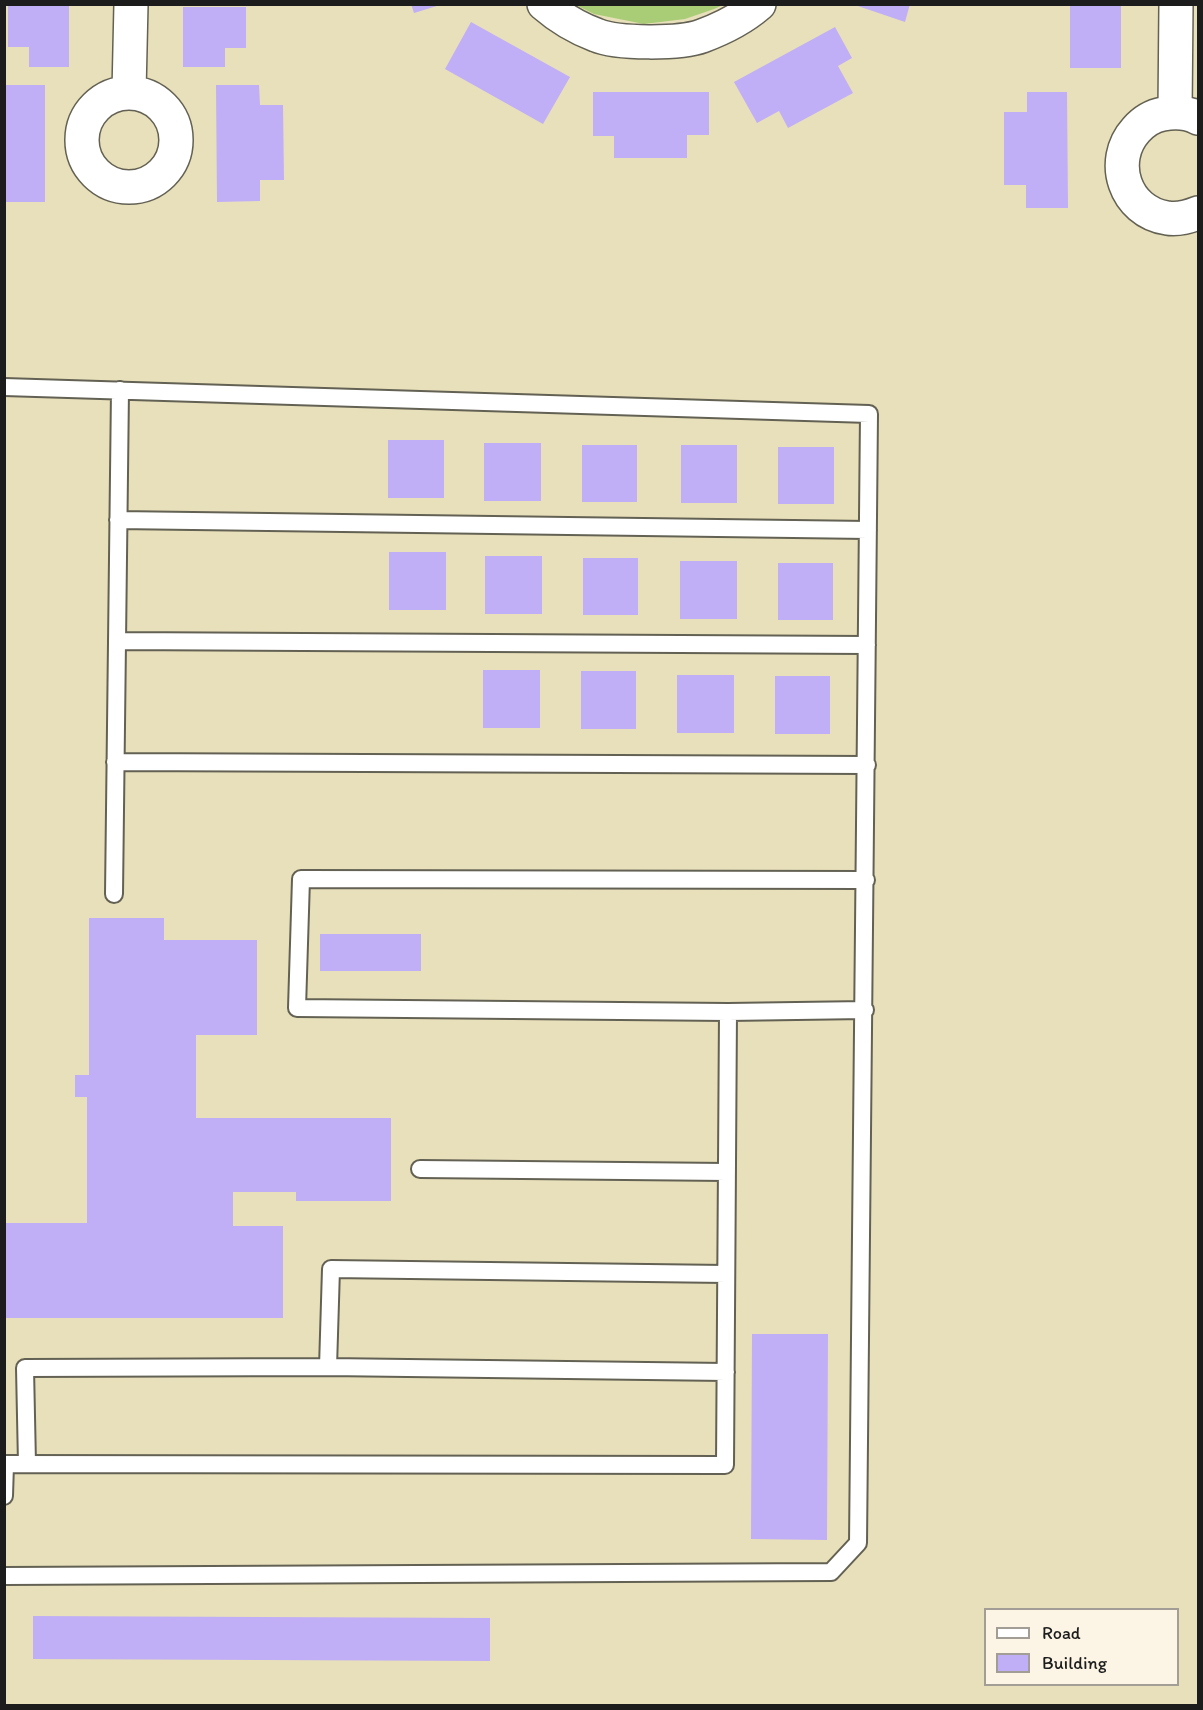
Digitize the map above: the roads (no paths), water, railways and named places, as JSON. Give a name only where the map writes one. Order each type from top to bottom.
[{"type":"street","points":[[129,92],[131,4]]},
{"type":"street","points":[[544,4],[558,16],[598,36],[644,43],[701,36],[750,12],[759,4]]},
{"type":"street","points":[[1176,4],[1187,115],[1158,115],[1142,123],[1130,137],[1123,153],[1122,171],[1126,188],[1137,203],[1151,213],[1167,218],[1185,218],[1198,213]]},
{"type":"lane","points":[[4,387],[869,414],[865,1010],[858,1543],[831,1572],[4,1576]]},
{"type":"lane","points":[[114,894],[120,390]]},
{"type":"lane","points":[[118,520],[868,530]]},
{"type":"lane","points":[[117,641],[867,645]]},
{"type":"lane","points":[[115,762],[867,765]]},
{"type":"lane","points":[[865,1010],[728,1012],[297,1008],[301,879],[866,880]]},
{"type":"lane","points":[[4,1496],[5,1464],[725,1465],[728,1012]]},
{"type":"lane","points":[[420,1169],[727,1172]]},
{"type":"lane","points":[[328,1366],[331,1269],[726,1274]]},
{"type":"lane","points":[[27,1464],[25,1368],[328,1366],[726,1372]]}]
